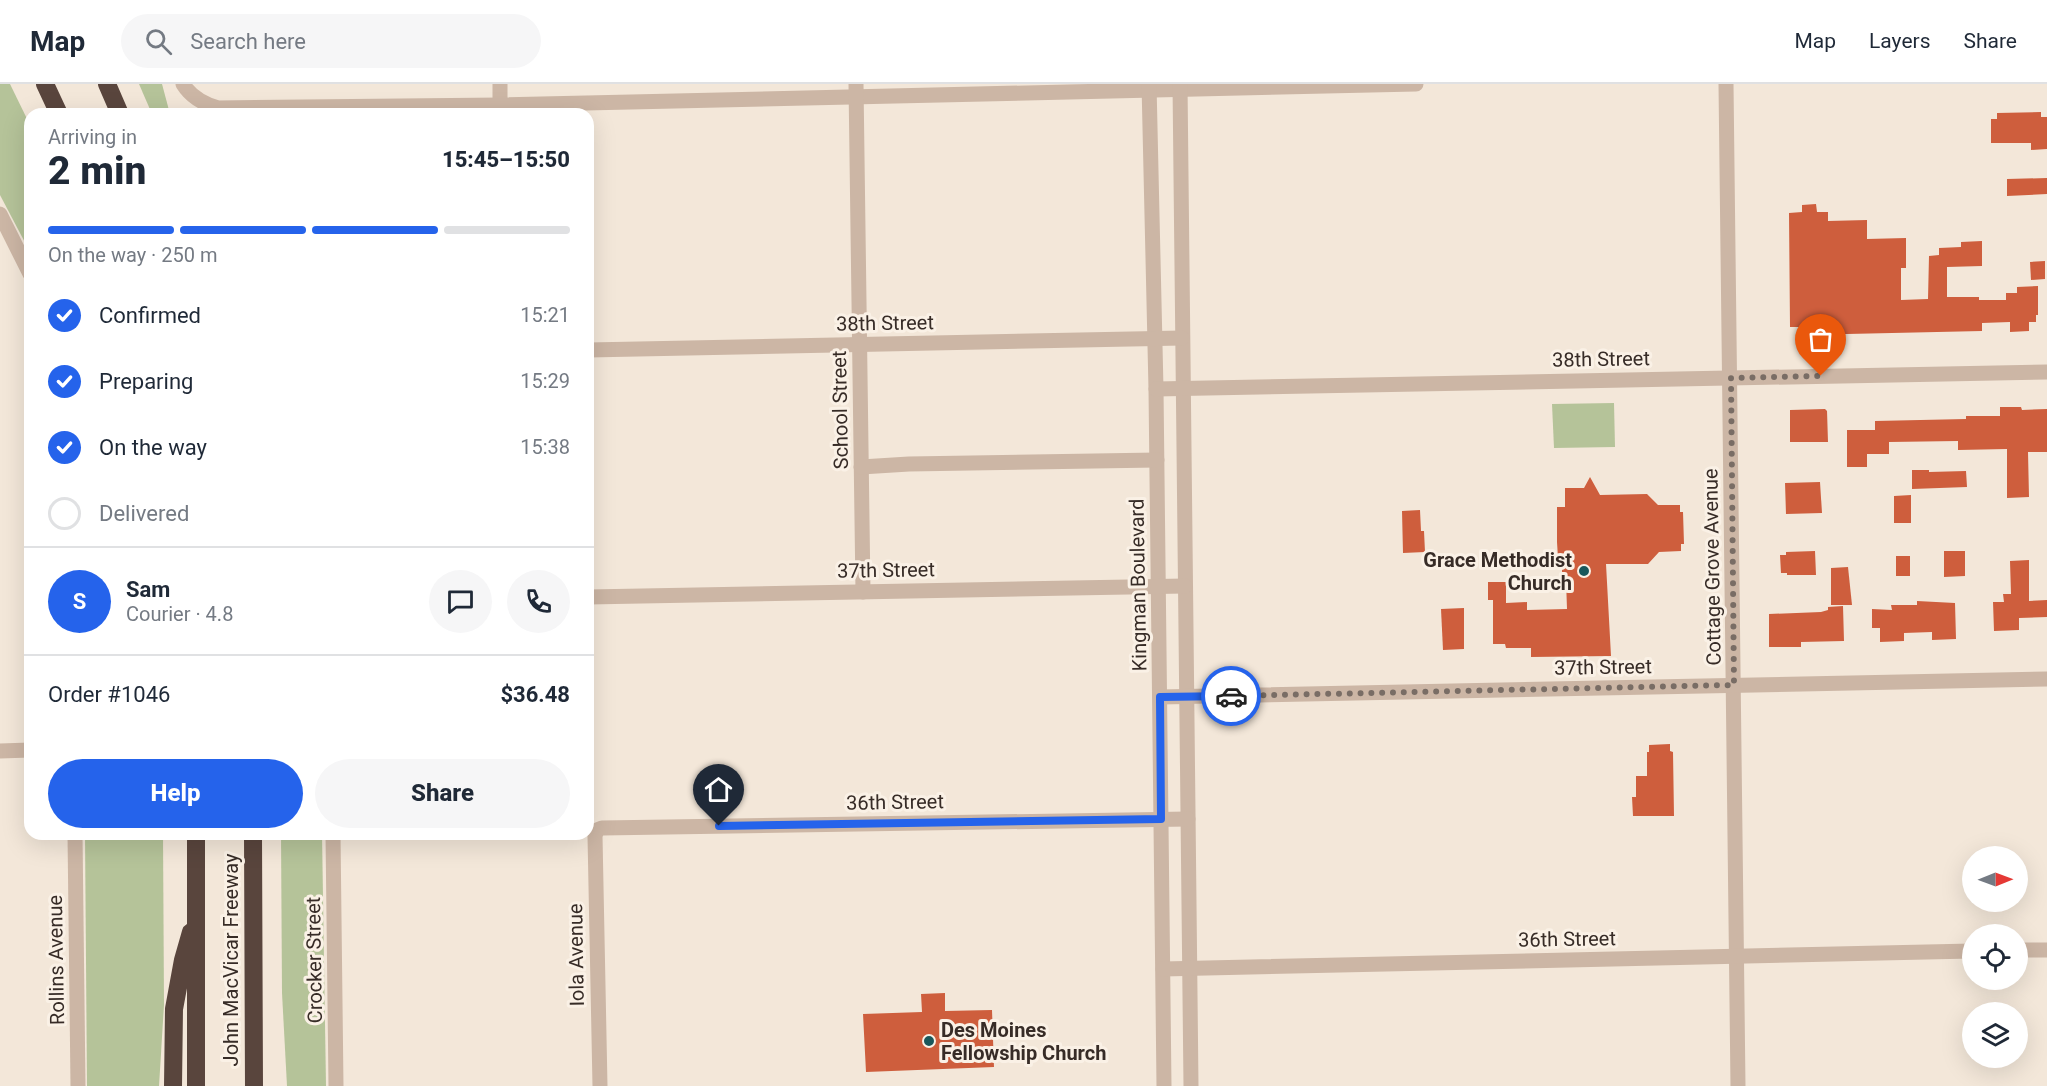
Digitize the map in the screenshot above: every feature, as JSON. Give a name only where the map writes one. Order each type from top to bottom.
[{"type":"highway","points":[[45,84],[56,108]]},
{"type":"highway","points":[[107,84],[117,108]]},
{"type":"highway","name":"John MacVicar Freeway","points":[[196,840],[196,1086]]},
{"type":"highway","name":"John MacVicar Freeway","points":[[253,840],[254,1086]]},
{"type":"highway","points":[[173,1086],[174,1009],[183,960],[197,913]]},
{"type":"highway","points":[[255,1001],[261,1086]]},
{"type":"street","points":[[183,84],[187,91],[203,104],[218,108]]},
{"type":"street","points":[[500,84],[500,108]]},
{"type":"street","points":[[519,108],[856,90],[1416,84]]},
{"type":"street","name":"Cottage Grove Avenue","points":[[1726,84],[1738,1086]]},
{"type":"street","name":"Kingman Boulevard","points":[[1149,87],[1156,389],[1164,1086]]},
{"type":"street","points":[[1180,87],[1191,1086]]},
{"type":"street","name":"School Street","points":[[856,90],[863,592]]},
{"type":"street","points":[[0,214],[24,262]]},
{"type":"street","name":"38th Street","points":[[594,350],[1182,338]]},
{"type":"street","name":"38th Street","points":[[1156,389],[2047,372]]},
{"type":"street","points":[[861,466],[1157,460]]},
{"type":"street","name":"37th Street","points":[[594,597],[1185,586]]},
{"type":"street","name":"37th Street","points":[[1160,697],[2047,679]]},
{"type":"street","points":[[0,751],[24,750]]},
{"type":"street","name":"36th Street","points":[[602,828],[1188,819]]},
{"type":"street","name":"Iola Avenue","points":[[600,1086],[595,836],[597,830],[602,828]]},
{"type":"street","name":"Rollins Avenue","points":[[75,840],[78,1086]]},
{"type":"street","name":"Crocker Street","points":[[333,840],[336,1086]]},
{"type":"street","points":[[2028,950],[2047,950]]},
{"type":"street","name":"36th Street","points":[[1163,969],[1962,951]]},
{"type":"green space","points":[[0,84],[10,84],[24,113],[24,241],[0,195]]},
{"type":"green space","points":[[139,84],[162,84],[168,108],[149,108]]},
{"type":"green space","points":[[1614,403],[1615,447],[1554,448],[1552,404]]},
{"type":"green space","points":[[85,840],[163,840],[164,1005],[159,1086],[87,1086]]},
{"type":"green space","points":[[281,840],[322,840],[326,1086],[287,1086],[282,993]]},
{"type":"building","points":[[2041,112],[2041,117],[2047,117],[2047,149],[2031,150],[2031,143],[1991,143],[1991,119],[1997,119],[1997,113]]},
{"type":"building","points":[[2047,178],[2047,194],[2007,196],[2007,179]]},
{"type":"building","points":[[1816,204],[1817,212],[1828,212],[1828,221],[1867,220],[1867,239],[1906,238],[1906,268],[1901,268],[1901,300],[1928,299],[1929,256],[1939,255],[1939,248],[1961,247],[1961,242],[1982,241],[1982,266],[1947,267],[1947,297],[2006,300],[2006,293],[2017,293],[2017,287],[2038,286],[2036,322],[2029,322],[2029,331],[2010,332],[2010,322],[1982,323],[1982,331],[1802,335],[1802,327],[1790,327],[1789,213],[1802,212],[1802,205]]},
{"type":"building","points":[[2045,261],[2045,279],[2031,280],[2030,262]]},
{"type":"building","points":[[2000,407],[2021,407],[2022,410],[2047,409],[2047,452],[2028,452],[2029,497],[2007,498],[2007,449],[1958,450],[1958,441],[1889,442],[1889,454],[1867,454],[1867,467],[1847,467],[1847,430],[1875,430],[1875,421],[2000,416]]},
{"type":"building","points":[[1825,409],[1827,411],[1828,442],[1790,442],[1790,410]]},
{"type":"building","points":[[1912,470],[1966,471],[1967,487],[1912,489]]},
{"type":"building","name":"Grace Methodist Church","points":[[1590,477],[1600,495],[1647,494],[1658,505],[1680,505],[1680,512],[1683,512],[1684,544],[1681,544],[1681,551],[1659,552],[1648,564],[1606,564],[1611,656],[1531,657],[1531,648],[1506,648],[1505,644],[1493,644],[1493,600],[1488,600],[1488,582],[1506,582],[1506,603],[1527,602],[1527,610],[1567,609],[1566,580],[1562,580],[1562,562],[1558,558],[1557,507],[1565,507],[1565,488],[1584,488]]},
{"type":"building","points":[[1820,482],[1822,513],[1786,514],[1785,483]]},
{"type":"building","points":[[1911,495],[1911,523],[1894,523],[1894,496]]},
{"type":"building","points":[[1420,510],[1425,552],[1403,553],[1402,511]]},
{"type":"building","points":[[1815,551],[1816,575],[1781,573],[1780,555],[1786,555],[1786,552]]},
{"type":"building","points":[[1944,551],[1965,551],[1965,576],[1944,577]]},
{"type":"building","points":[[1896,556],[1910,556],[1910,576],[1896,576]]},
{"type":"building","points":[[2029,560],[2029,601],[2047,600],[2047,617],[2019,618],[2019,630],[1994,631],[1993,602],[2004,602],[2003,594],[2011,594],[2010,561]]},
{"type":"building","points":[[1848,567],[1852,605],[1831,605],[1831,568]]},
{"type":"building","points":[[1917,601],[1955,603],[1956,639],[1932,640],[1932,632],[1904,633],[1904,641],[1880,642],[1880,628],[1872,628],[1872,609],[1892,610],[1891,605],[1917,605]]},
{"type":"building","points":[[1843,606],[1844,641],[1801,642],[1801,647],[1769,647],[1769,614],[1821,612],[1828,610],[1828,607]]},
{"type":"building","points":[[1464,608],[1464,649],[1443,650],[1441,609]]},
{"type":"building","points":[[1670,744],[1670,751],[1673,752],[1674,816],[1633,816],[1632,797],[1636,797],[1636,776],[1647,776],[1649,745]]},
{"type":"building","name":"Des Moines Fellowship Church","points":[[945,993],[945,1011],[992,1010],[994,1067],[866,1072],[863,1014],[922,1012],[921,994]]},
{"type":"way so far","points":[[1231,696],[1734,685],[1731,378],[1821,376]]},
{"type":"place","name":"Grace Methodist Church","points":[[1584,571]]},
{"type":"place","name":"Des Moines Fellowship Church","points":[[929,1041]]},
{"type":"route","points":[[719,826],[1161,819],[1160,697],[1231,696]]}]
